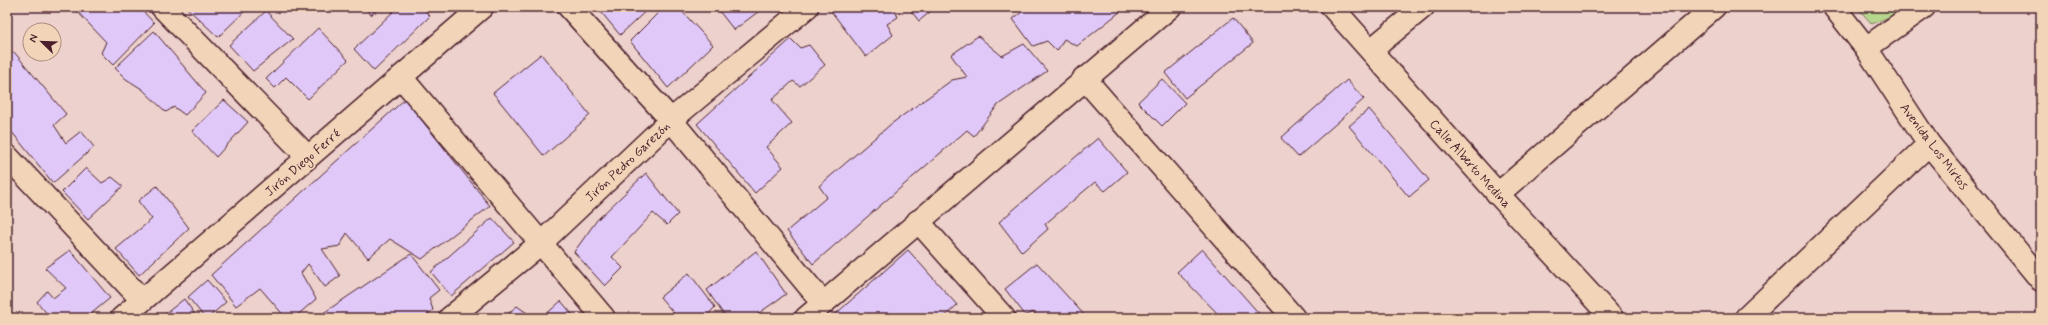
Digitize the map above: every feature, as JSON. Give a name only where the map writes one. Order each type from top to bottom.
[{"type":"street","points":[[162,7],[308,157]]},
{"type":"street","points":[[569,7],[671,120],[823,303]]},
{"type":"street","name":"Jirón Pedro Garezón","points":[[450,318],[541,243],[671,120],[807,7]]},
{"type":"street","points":[[806,318],[1084,78],[1170,7]]},
{"type":"street","name":"Calle Alberto Medina","points":[[1332,7],[1498,194],[1612,318]]},
{"type":"street","points":[[1371,50],[1423,7]]},
{"type":"street","points":[[1498,194],[1714,7]]},
{"type":"street","name":"Avenida Los Mirtos","points":[[1834,7],[1866,48],[1930,144],[2041,280]]},
{"type":"street","points":[[1866,48],[1924,7]]},
{"type":"street","name":"Jirón Diego Ferré","points":[[122,318],[401,77],[474,9]]},
{"type":"street","points":[[401,77],[604,318]]},
{"type":"street","points":[[1084,78],[1294,318]]},
{"type":"street","points":[[1746,318],[1930,144]]},
{"type":"street","points":[[7,156],[142,300]]},
{"type":"street","points":[[918,221],[1004,318]]},
{"type":"green space","points":[[1857,7],[1908,7],[1899,13],[1872,24]]},
{"type":"building","points":[[66,7],[139,7],[154,23],[113,65],[101,53],[106,42],[74,8],[70,11]]},
{"type":"building","points":[[186,7],[249,7],[218,37]]},
{"type":"building","points":[[364,7],[380,7],[371,15]]},
{"type":"building","points":[[398,7],[422,7],[430,16],[374,71],[354,49]]},
{"type":"building","points":[[597,7],[650,7],[620,35]]},
{"type":"building","points":[[664,7],[678,7],[713,45],[668,88],[630,41]]},
{"type":"building","points":[[716,7],[762,7],[763,8],[734,30]]},
{"type":"building","points":[[837,7],[893,7],[898,17],[887,24],[893,35],[866,57],[831,11]]},
{"type":"building","points":[[908,7],[936,7],[919,21]]},
{"type":"building","points":[[1028,7],[1126,7],[1077,46],[1064,39],[1057,51],[1047,41],[1033,46],[1013,19]]},
{"type":"building","points":[[266,11],[293,39],[253,71],[229,45]]},
{"type":"building","points":[[1233,18],[1253,43],[1185,98],[1165,73]]},
{"type":"building","points":[[318,28],[348,60],[308,99],[286,77],[275,88],[266,79]]},
{"type":"building","points":[[154,31],[206,93],[185,115],[174,107],[166,112],[142,89],[126,79],[115,68]]},
{"type":"building","points":[[978,36],[1002,56],[1024,44],[1047,71],[998,105],[974,136],[967,130],[813,264],[787,231],[827,197],[819,186],[891,124],[952,80],[967,77],[951,55]]},
{"type":"building","points":[[791,39],[800,48],[809,45],[825,65],[800,86],[793,81],[772,100],[792,123],[766,147],[783,167],[755,193],[697,124]]},
{"type":"building","points":[[14,52],[66,114],[54,125],[66,143],[81,131],[94,147],[53,183],[7,126],[7,58]]},
{"type":"building","points":[[541,54],[590,115],[544,156],[493,93]]},
{"type":"building","points":[[1162,79],[1185,103],[1162,126],[1138,102]]},
{"type":"building","points":[[1347,80],[1364,99],[1298,157],[1281,138]]},
{"type":"building","points":[[405,99],[490,206],[422,259],[390,239],[368,258],[347,233],[340,246],[322,249],[340,276],[325,287],[308,264],[301,273],[316,299],[294,318],[286,318],[260,288],[236,306],[211,275]]},
{"type":"building","points":[[224,100],[248,122],[216,157],[192,131]]},
{"type":"building","points":[[1369,109],[1429,180],[1409,197],[1349,126]]},
{"type":"building","points":[[1098,138],[1127,172],[1105,191],[1095,182],[1045,224],[1048,229],[1022,252],[999,222]]},
{"type":"building","points":[[86,168],[102,183],[112,177],[123,186],[88,219],[62,192]]},
{"type":"building","points":[[646,173],[678,214],[667,225],[653,213],[612,257],[623,268],[605,286],[574,252],[597,220]]},
{"type":"building","points":[[157,186],[189,228],[139,275],[116,249],[152,219],[138,201]]},
{"type":"building","points":[[492,218],[514,242],[451,296],[431,272]]},
{"type":"building","points":[[1202,249],[1263,318],[1222,318],[1177,272]]},
{"type":"building","points":[[70,250],[110,298],[86,318],[51,318],[37,302],[47,291],[53,298],[66,288],[45,268]]},
{"type":"building","points":[[908,250],[957,305],[943,318],[831,318]]},
{"type":"building","points":[[756,251],[786,294],[752,318],[726,318],[707,290]]},
{"type":"building","points":[[411,254],[439,290],[429,298],[433,310],[423,318],[316,318]]},
{"type":"building","points":[[1037,263],[1087,318],[1038,318],[1033,312],[1026,316],[1005,289]]},
{"type":"building","points":[[689,273],[715,307],[705,318],[678,318],[660,297]]},
{"type":"building","points":[[207,280],[226,302],[208,318],[205,318],[188,297]]},
{"type":"building","points":[[184,299],[194,313],[188,318],[160,318]]},
{"type":"building","points":[[561,301],[572,314],[566,318],[542,318]]},
{"type":"building","points":[[517,306],[534,318],[503,318]]}]
